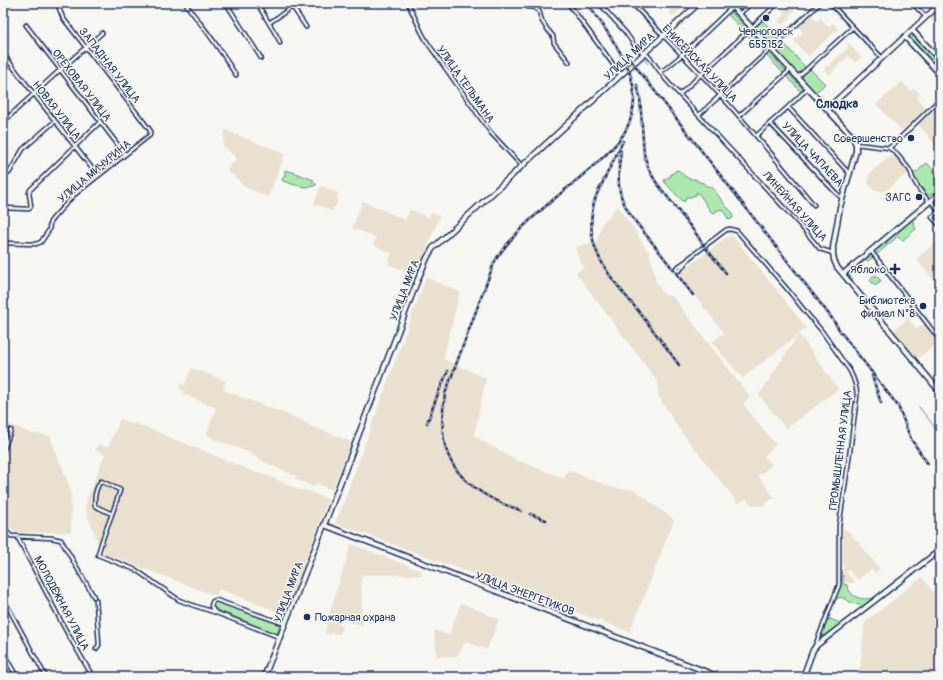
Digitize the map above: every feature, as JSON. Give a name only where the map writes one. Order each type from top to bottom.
[{"type":"main road","name":"УЛИЦА МИРА","points":[[264,677],[427,258],[433,248],[699,3]]},
{"type":"main road","points":[[729,3],[851,135],[856,144]]},
{"type":"main road","points":[[827,109],[940,4]]},
{"type":"main road","points":[[912,30],[940,60]]},
{"type":"main road","points":[[905,37],[940,74]]},
{"type":"main road","name":"УЛИЦА ЧАПАЕВА","points":[[833,253],[842,198],[855,156],[856,144]]},
{"type":"main road","points":[[843,274],[940,193]]},
{"type":"main road","name":"ЛИНЕЙНАЯ УЛИЦА","points":[[833,253],[834,260],[843,274],[940,392]]},
{"type":"main road","name":"УЛИЦА ЭНЕРГЕТИКОВ","points":[[324,525],[720,677]]},
{"type":"main road","points":[[803,677],[817,646],[940,550]]},
{"type":"street","points":[[185,3],[210,35],[236,75]]},
{"type":"street","points":[[226,3],[261,58]]},
{"type":"street","points":[[257,3],[280,43]]},
{"type":"street","points":[[290,3],[306,27]]},
{"type":"street","points":[[269,23],[298,3]]},
{"type":"street","name":"УЛИЦА ТЕЛЬМАНА","points":[[408,3],[427,42],[491,133],[522,167]]},
{"type":"street","points":[[524,3],[528,7],[532,7],[539,11],[542,21],[553,36],[554,43],[569,62]]},
{"type":"street","points":[[568,3],[621,75]]},
{"type":"street","name":"ЛИНЕЙНАЯ УЛИЦА","points":[[599,3],[626,33],[635,46],[651,59],[666,80],[800,225],[820,249],[833,253]]},
{"type":"street","name":"ЕНИСЕЙСКАЯ УЛИЦА","points":[[632,3],[721,96],[814,205]]},
{"type":"street","points":[[739,14],[752,3]]},
{"type":"street","points":[[680,94],[778,3]]},
{"type":"street","points":[[699,115],[820,3]]},
{"type":"street","points":[[830,3],[882,58]]},
{"type":"street","points":[[912,3],[926,17]]},
{"type":"street","name":"ЗАПАДНАЯ УЛИЦА","points":[[59,8],[63,18],[150,130]]},
{"type":"street","points":[[659,71],[664,69],[682,55],[729,10],[734,8]]},
{"type":"street","name":"ОРЕХОВАЯ УЛИЦА","points":[[26,25],[125,154]]},
{"type":"street","points":[[798,77],[853,27]]},
{"type":"street","points":[[3,122],[102,33]]},
{"type":"street","name":"НОВАЯ УЛИЦА","points":[[3,54],[98,176]]},
{"type":"street","points":[[739,116],[790,69]]},
{"type":"street","points":[[756,136],[808,88]]},
{"type":"street","points":[[888,148],[940,99]]},
{"type":"street","name":"УЛИЦА ЧАПАЕВА","points":[[788,107],[848,172],[850,172]]},
{"type":"street","points":[[3,110],[9,117]]},
{"type":"street","points":[[3,174],[9,173],[23,149],[55,121]]},
{"type":"street","points":[[3,208],[29,209],[31,206],[28,193],[30,190],[100,122]]},
{"type":"street","name":"УЛИЦА ЧАПАЕВА","points":[[770,122],[842,198]]},
{"type":"street","name":"УЛИЦА МИЧУРИНА","points":[[3,243],[36,244],[41,242],[49,230],[50,222],[74,195],[150,135],[150,130]]},
{"type":"street","points":[[856,144],[888,148],[895,152],[909,169],[916,185],[940,210],[932,217],[940,226]]},
{"type":"street","name":"ПРОМЫШЛЕННАЯ УЛИЦА","points":[[686,261],[726,230],[730,229],[737,231],[821,330],[850,371],[856,387],[857,396],[839,526],[839,585],[814,650]]},
{"type":"street","points":[[870,251],[940,340]]},
{"type":"street","points":[[3,451],[11,430]]},
{"type":"street","points":[[112,514],[95,506],[94,497],[97,486],[101,482],[120,490],[112,514],[100,546],[98,555],[136,570],[178,600],[280,637]]},
{"type":"street","points":[[3,525],[11,536],[52,538],[61,540],[94,596]]},
{"type":"street","name":"МОЛОДЁЖНАЯ УЛИЦА","points":[[17,536],[65,630],[93,677]]},
{"type":"street","points":[[3,598],[46,677]]},
{"type":"street","points":[[96,600],[99,645],[96,649]]},
{"type":"street","points":[[214,612],[211,605],[213,601],[216,600],[285,624]]},
{"type":"street","points":[[3,653],[17,677]]},
{"type":"shaded area","points":[[663,3],[689,3],[673,16]]},
{"type":"shaded area","points":[[793,3],[802,3],[789,15],[791,17],[782,25],[778,21],[785,15],[782,12]]},
{"type":"shaded area","points":[[940,10],[940,28],[931,18]]},
{"type":"shaded area","points":[[811,14],[817,21],[821,18],[828,26],[833,23],[838,29],[808,56],[794,41],[803,32],[798,26]]},
{"type":"shaded area","points":[[849,43],[861,58],[855,63],[849,56],[829,75],[824,69],[849,47],[847,45]]},
{"type":"shaded area","points":[[902,82],[911,91],[914,88],[920,94],[917,98],[927,108],[902,131],[876,104]]},
{"type":"shaded area","points":[[938,105],[940,107],[939,149],[918,124]]},
{"type":"shaded area","points":[[225,130],[285,154],[268,197],[245,187],[227,170],[237,158],[223,145]]},
{"type":"shaded area","points":[[894,153],[909,172],[885,191],[874,191],[868,183],[870,173]]},
{"type":"shaded area","points":[[321,186],[339,193],[335,208],[333,207],[332,211],[314,204]]},
{"type":"shaded area","points":[[363,201],[405,220],[410,210],[429,217],[431,213],[440,216],[416,275],[388,264],[392,253],[373,245],[376,237],[352,228]]},
{"type":"shaded area","points":[[617,206],[633,227],[647,251],[649,251],[656,281],[663,294],[673,297],[750,397],[743,404],[776,445],[764,456],[772,465],[758,476],[775,498],[762,506],[752,505],[746,499],[737,504],[734,498],[679,429],[658,395],[658,382],[576,273],[584,267],[579,259],[575,247],[597,242],[602,224]]},
{"type":"shaded area","points":[[731,234],[806,328],[799,334],[838,389],[786,429],[759,395],[798,335],[742,378],[712,342],[724,333],[678,274]]},
{"type":"shaded area","points":[[940,239],[940,287],[916,259]]},
{"type":"shaded area","points":[[426,277],[460,292],[443,359],[486,378],[474,436],[516,460],[564,478],[568,470],[611,487],[636,491],[674,520],[630,632],[335,523]]},
{"type":"shaded area","points":[[908,318],[917,329],[925,323],[938,342],[917,360],[893,331]]},
{"type":"shaded area","points":[[191,368],[226,381],[223,390],[294,417],[316,429],[317,428],[351,442],[332,490],[316,483],[314,487],[295,479],[296,476],[268,464],[248,452],[213,439],[207,434],[216,408],[183,394],[184,391],[179,388],[181,384],[185,385]]},
{"type":"shaded area","points":[[120,419],[133,424],[135,423],[257,473],[259,472],[300,490],[305,490],[328,499],[286,615],[219,589],[216,596],[103,553],[104,545],[98,543],[85,508],[105,454],[95,450],[98,444],[108,447]]},
{"type":"shaded area","points":[[3,422],[31,433],[50,436],[71,491],[71,532],[17,533],[8,526],[6,504],[3,502]]},
{"type":"shaded area","points":[[843,527],[852,535],[880,569],[875,573],[871,569],[858,580],[849,570],[846,572],[854,583],[843,583]]},
{"type":"shaded area","points":[[351,544],[422,571],[422,575],[362,575],[363,625],[337,618],[342,628],[340,634],[331,633],[330,635],[325,633],[329,615]]},
{"type":"shaded area","points":[[922,577],[940,602],[940,677],[859,677],[865,622]]},
{"type":"shaded area","points":[[461,603],[499,619],[487,650],[466,641],[456,657],[437,656],[434,630],[449,635]]},
{"type":"green space","points":[[730,11],[748,30],[745,32],[727,14]]},
{"type":"green space","points":[[762,20],[780,39],[772,45],[756,29]]},
{"type":"green space","points":[[749,32],[766,50],[764,52],[747,34]]},
{"type":"green space","points":[[914,35],[940,62],[940,72],[909,40]]},
{"type":"green space","points":[[781,40],[806,68],[799,74],[774,49],[774,47]]},
{"type":"green space","points":[[768,52],[786,71],[784,74],[766,55]]},
{"type":"green space","points":[[810,69],[825,84],[816,92],[807,86],[802,76]]},
{"type":"green space","points":[[788,73],[803,89],[801,92],[785,75]]},
{"type":"green space","points":[[927,163],[939,177],[937,179],[940,182],[940,187],[929,196],[914,179],[913,175]]},
{"type":"green space","points":[[285,170],[314,180],[312,183],[316,185],[304,187],[283,181],[282,179],[285,176]]},
{"type":"green space","points":[[678,170],[684,176],[696,179],[697,181],[713,188],[732,212],[733,218],[729,220],[722,209],[712,213],[697,192],[696,195],[686,197],[684,202],[664,181]]},
{"type":"green space","points":[[912,220],[915,223],[913,224],[916,229],[901,240],[896,233]]},
{"type":"green space","points":[[893,235],[896,238],[876,255],[874,250],[883,243],[885,244]]},
{"type":"green space","points":[[869,254],[871,254],[872,258],[868,261],[866,260],[850,273],[853,280],[851,282],[848,276],[849,271]]},
{"type":"green space","points":[[876,275],[881,281],[875,286],[870,280]]},
{"type":"green space","points":[[843,575],[843,584],[847,585],[848,589],[853,595],[864,599],[873,598],[858,612],[854,612],[861,608],[860,605],[852,603],[841,597],[836,599]]},
{"type":"green space","points":[[216,600],[277,622],[280,627],[278,632],[271,632],[219,611],[212,606]]},
{"type":"green space","points":[[830,619],[840,623],[840,626],[824,637],[822,633],[827,620]]},
{"type":"waterway","points":[[643,51],[660,36]]},
{"type":"waterway","points":[[635,49],[640,55]]},
{"type":"waterway","points":[[643,58],[648,64]]},
{"type":"waterway","points":[[919,407],[940,434]]},
{"type":"railway","points":[[588,3],[604,26]]},
{"type":"railway","points":[[522,511],[499,502],[476,489],[455,467],[448,455],[444,442],[442,427],[445,394],[494,263],[499,254],[527,223],[612,149],[620,140],[630,121],[634,92],[629,70],[622,55],[600,21]]},
{"type":"railway","points":[[626,54],[831,317],[840,331],[898,406],[911,439],[928,464]]},
{"type":"railway","points":[[637,85],[640,97],[644,154],[649,170],[656,182],[726,273]]},
{"type":"railway","points":[[623,141],[596,196],[592,214],[591,231],[600,260],[608,273],[679,365]]},
{"type":"railway","points":[[621,151],[619,182],[622,199],[637,224],[693,295]]},
{"type":"railway","points":[[427,423],[448,371]]},
{"type":"railway","points":[[872,376],[881,403]]},
{"type":"railway","points":[[530,514],[546,520]]},
{"type":"place","name":"Черногорск 655152","points":[[766,18]]},
{"type":"place","name":"Совершенство","points":[[911,138]]},
{"type":"place","name":"ЗАГС","points":[[919,197]]},
{"type":"place","name":"Яблоко","points":[[895,269]]},
{"type":"place","name":"Библиотека филиал N°8","points":[[923,306]]},
{"type":"place","name":"Пожарная охрана","points":[[307,617]]},
{"type":"district","name":"Слюдка","points":[[837,104]]}]
